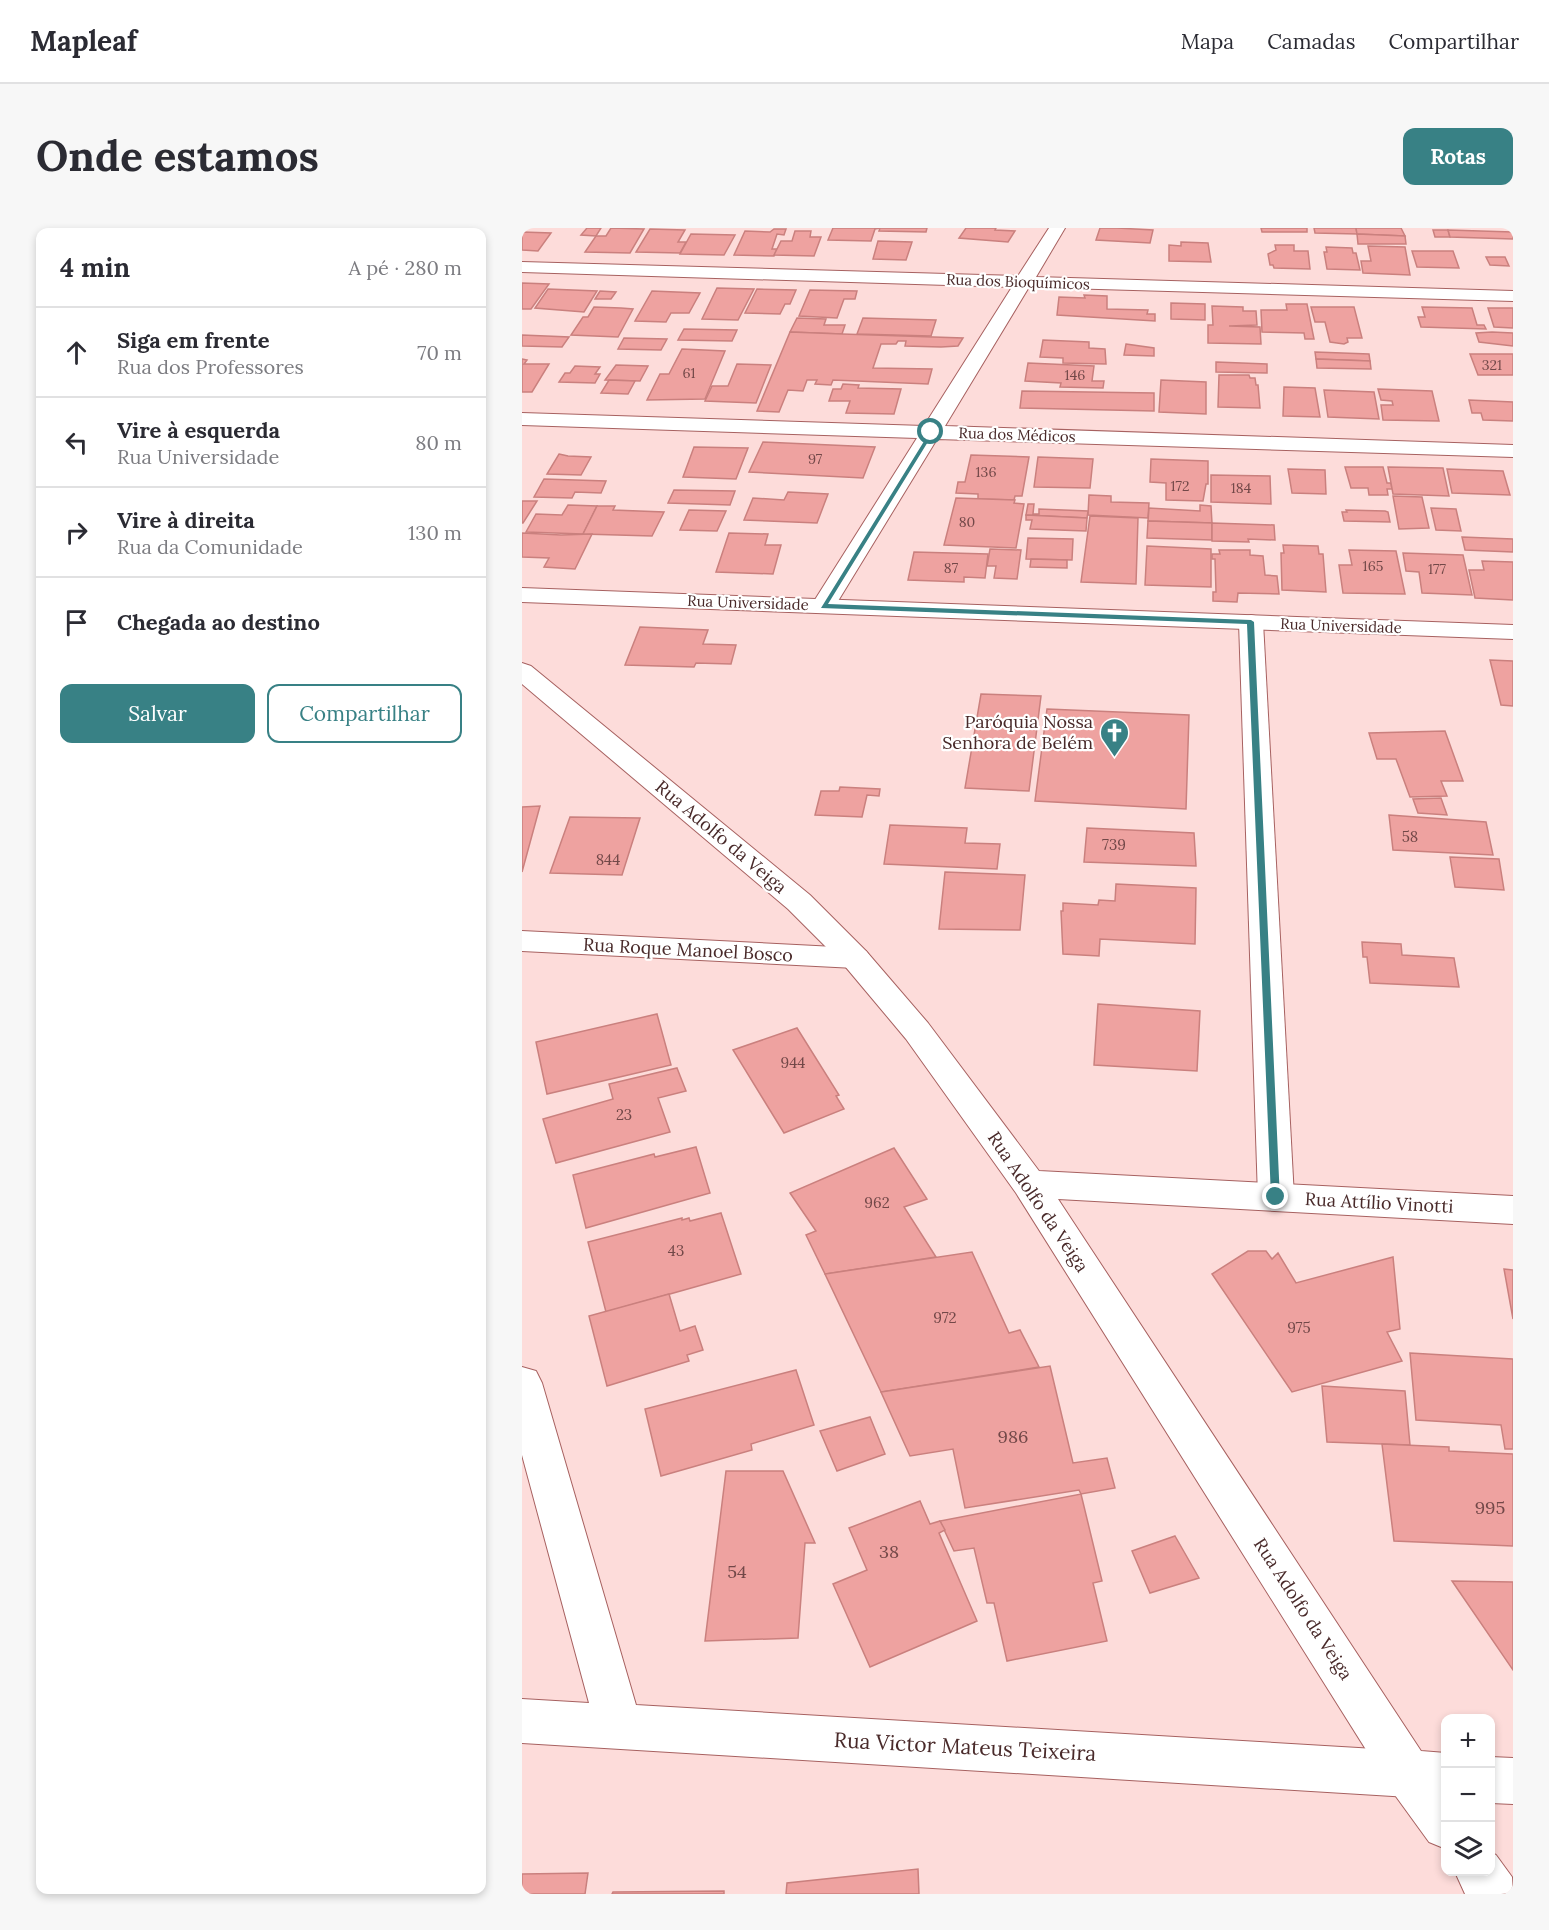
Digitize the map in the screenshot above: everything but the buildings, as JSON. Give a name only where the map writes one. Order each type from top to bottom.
[{"type":"street","points":[[824,606],[1057,228]]},
{"type":"street","name":"Rua dos Bioquímicos","points":[[522,267],[1513,296]]},
{"type":"street","name":"Rua dos Médicos","points":[[522,419],[1513,451]]},
{"type":"street","name":"Rua Universidade","points":[[522,595],[1513,632]]},
{"type":"street","points":[[1251,622],[1276,1197]]},
{"type":"street","name":"Rua Adolfo da Veiga","points":[[522,671],[799,902],[855,958],[917,1031],[1029,1184],[1427,1775],[1445,1822]]},
{"type":"street","name":"Rua Roque Manoel Bosco","points":[[522,941],[855,958]]},
{"type":"street","name":"Rua Attílio Vinotti","points":[[1029,1184],[1513,1210]]},
{"type":"street","points":[[522,1383],[619,1727]]},
{"type":"street","name":"Rua Victor Mateus Teixeira","points":[[522,1721],[1427,1775]]},
{"type":"street","points":[[1495,1780],[1513,1781]]},
{"type":"street","points":[[1482,1876],[1495,1894]]},
{"type":"place","name":"Paróquia Nossa Senhora de Belém","points":[[1114,758]]},
{"type":"route","points":[[931,432],[824,606],[1251,622],[1276,1197]]}]
